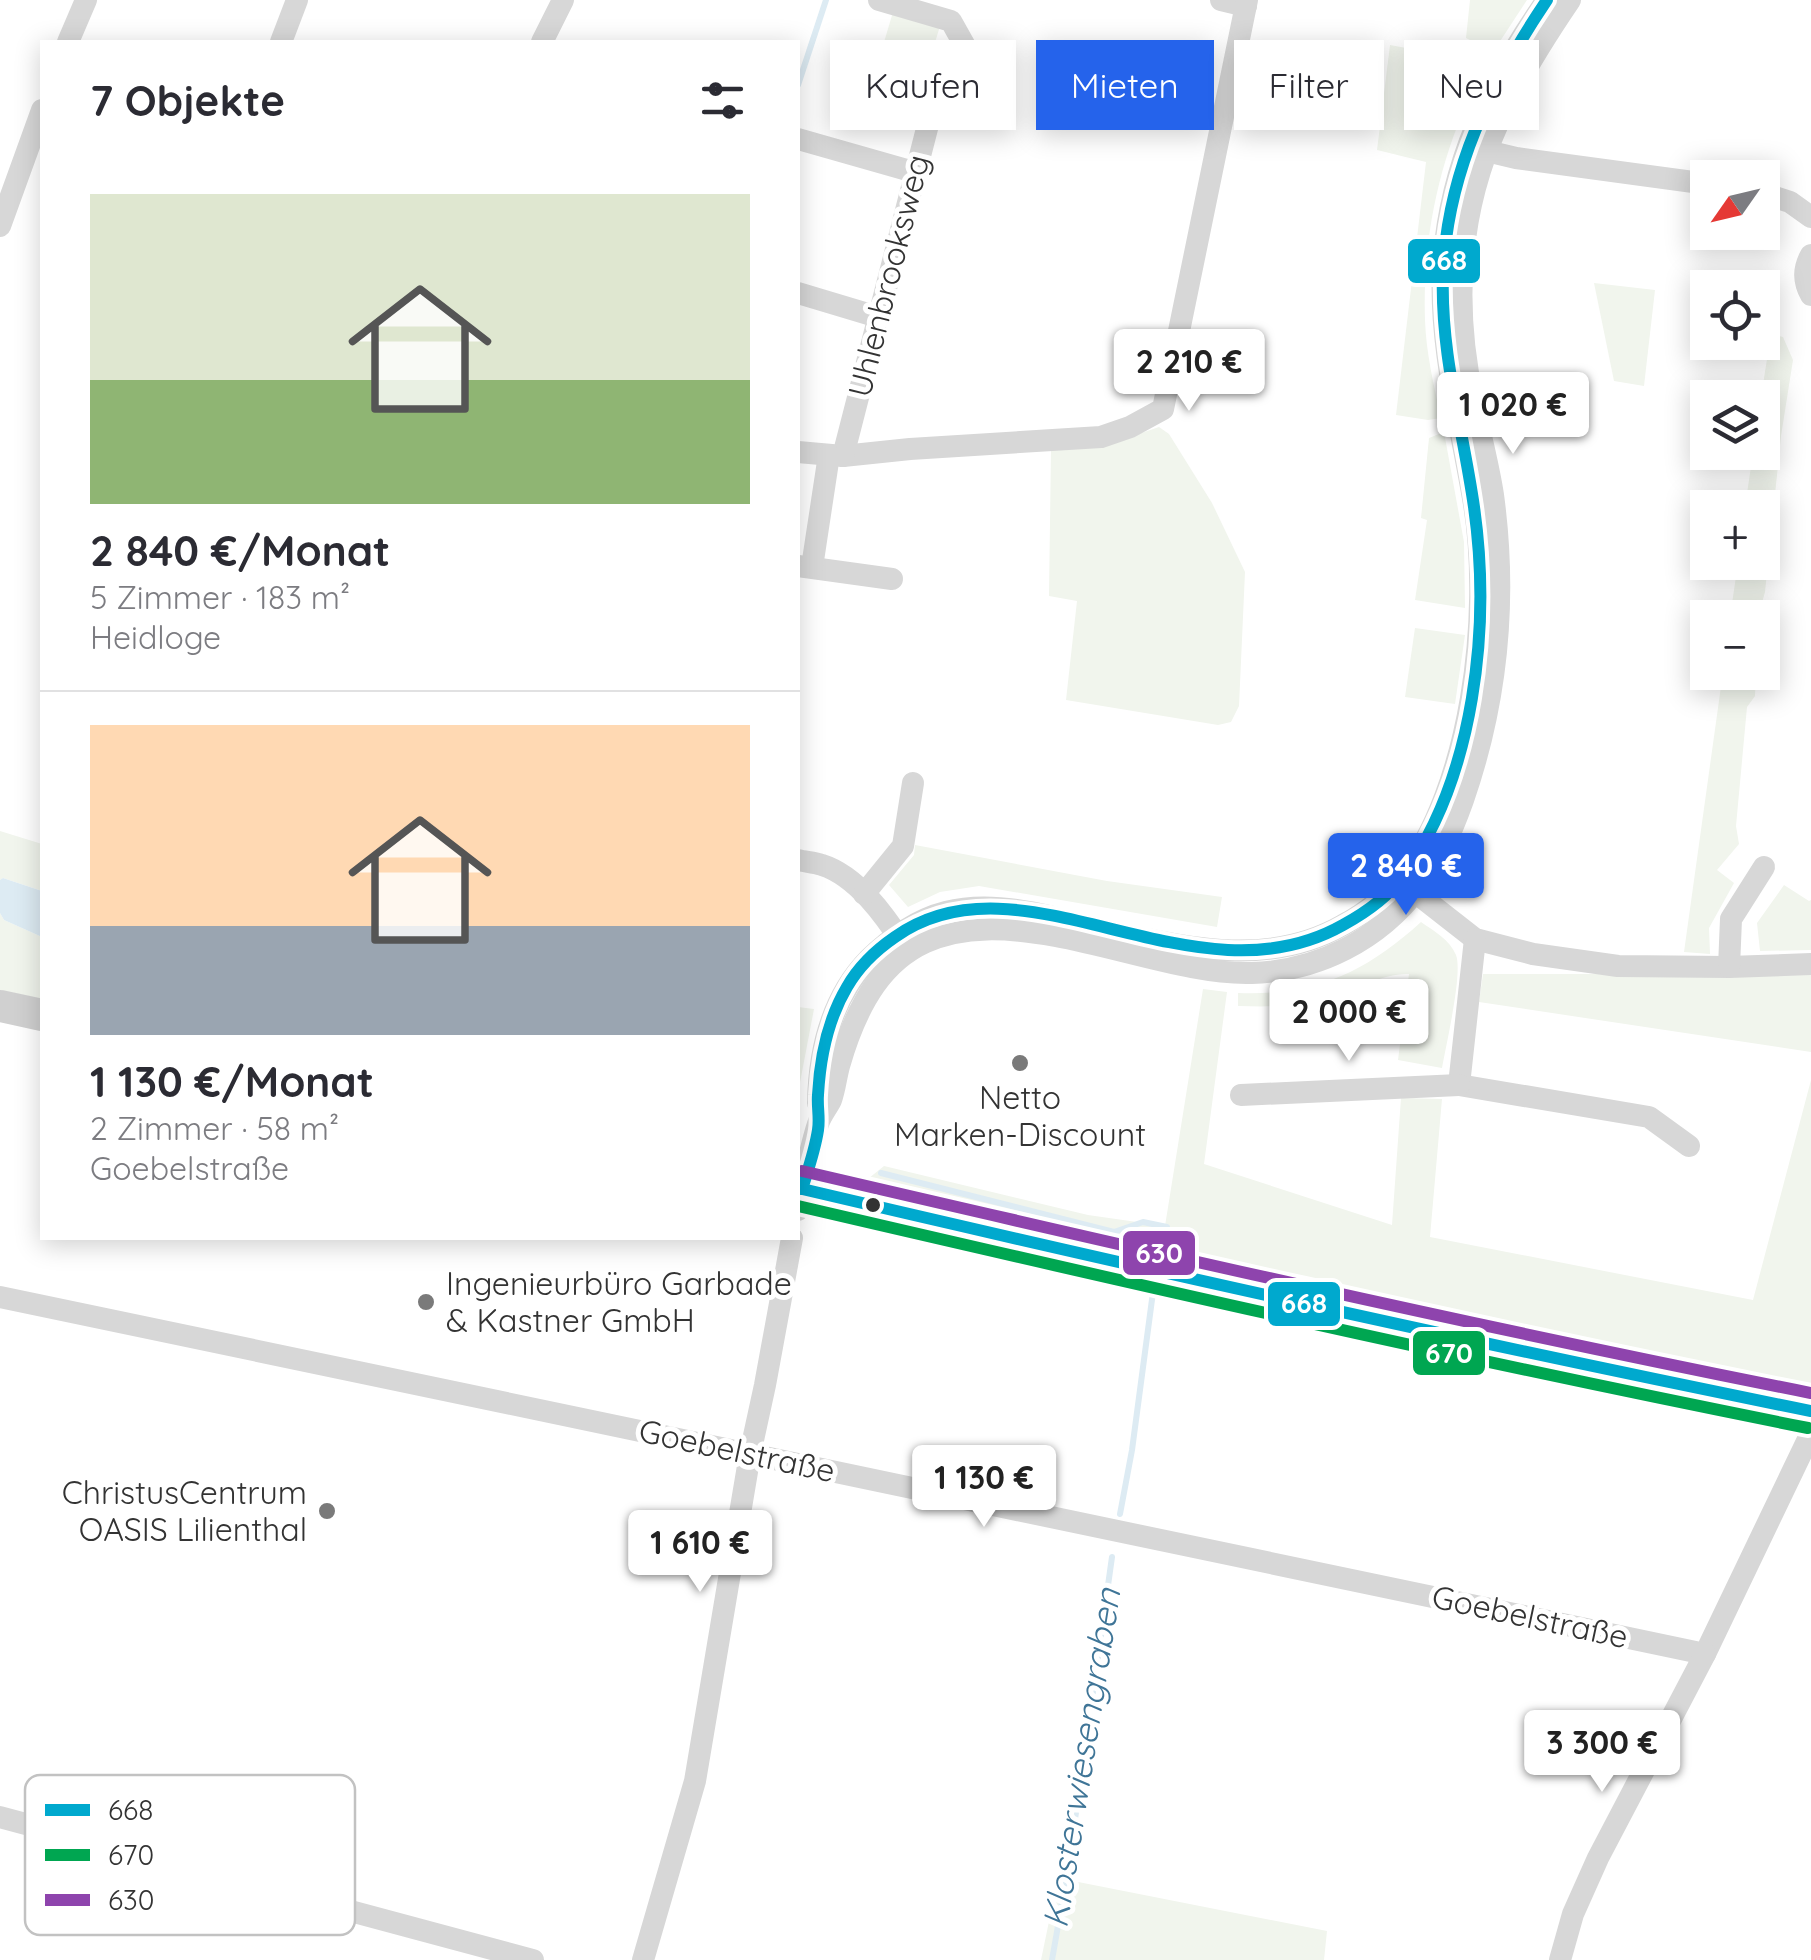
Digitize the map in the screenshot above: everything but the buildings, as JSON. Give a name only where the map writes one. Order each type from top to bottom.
[{"type":"street","points":[[69,40],[86,0]]},
{"type":"street","points":[[281,40],[297,0]]},
{"type":"street","points":[[543,40],[563,0]]},
{"type":"street","name":"Uhlenbrooksweg","points":[[805,566],[878,316],[941,74],[965,46],[951,21],[880,0]]},
{"type":"street","points":[[800,452],[836,456],[1100,436],[1130,427],[1163,409],[1247,3],[1221,0]]},
{"type":"street","points":[[903,944],[1000,929],[1037,933],[1208,970],[1250,973],[1307,965],[1336,954],[1388,921],[1408,886],[1452,773],[1472,690],[1478,644],[1479,542],[1448,365],[1442,295],[1448,224],[1477,149],[1492,87],[1547,0]]},
{"type":"street","points":[[1477,149],[1570,0]]},
{"type":"street","points":[[0,226],[40,116]]},
{"type":"street","points":[[800,140],[914,172]]},
{"type":"street","points":[[1477,149],[1516,158],[1690,182]]},
{"type":"street","points":[[1780,198],[1811,218]]},
{"type":"street","points":[[1811,254],[1804,277],[1811,295]]},
{"type":"street","points":[[800,294],[878,316]]},
{"type":"street","points":[[805,566],[892,579]]},
{"type":"street","points":[[864,894],[903,846],[913,783]]},
{"type":"street","points":[[800,860],[825,866],[864,894],[903,944]]},
{"type":"street","points":[[1728,967],[1732,919],[1764,866]]},
{"type":"street","points":[[1408,886],[1475,939],[1533,954],[1618,966],[1811,964]]},
{"type":"street","points":[[1459,1085],[1475,939]]},
{"type":"street","points":[[800,1192],[843,1051],[861,1008],[903,944]]},
{"type":"street","points":[[0,1006],[40,1015]]},
{"type":"street","points":[[1242,1096],[1459,1085],[1648,1117],[1689,1146]]},
{"type":"street","points":[[800,1196],[1811,1411]]},
{"type":"street","points":[[643,1960],[695,1781],[750,1454],[792,1240]]},
{"type":"street","name":"Goebelstraße","points":[[0,1297],[1705,1654]]},
{"type":"street","points":[[1560,1960],[1573,1914],[1598,1858],[1705,1654],[1811,1433]]},
{"type":"street","points":[[0,1816],[25,1823]]},
{"type":"street","points":[[355,1912],[533,1960]]},
{"type":"shaded area","points":[[1470,0],[1527,0],[1501,40],[1466,38]]},
{"type":"shaded area","points":[[893,12],[940,26],[936,40],[885,40]]},
{"type":"shaded area","points":[[1390,45],[1404,48],[1404,130],[1456,130],[1431,222],[1425,287],[1429,357],[1441,418],[1396,415],[1426,162],[1377,150],[1379,130],[1384,130]]},
{"type":"shaded area","points":[[1594,283],[1655,290],[1644,386],[1614,381]]},
{"type":"shaded area","points":[[1780,336],[1783,337],[1793,360],[1780,446],[1780,380],[1764,380],[1767,360],[1780,360]]},
{"type":"shaded area","points":[[1159,427],[1169,434],[1212,503],[1245,572],[1239,706],[1231,722],[1218,725],[1066,700],[1077,601],[1049,596],[1051,449],[1109,444]]},
{"type":"shaded area","points":[[1444,432],[1464,542],[1465,608],[1415,600],[1427,520],[1421,518],[1429,438]]},
{"type":"shaded area","points":[[1750,470],[1778,470],[1775,490],[1748,490]]},
{"type":"shaded area","points":[[1735,580],[1766,580],[1763,600],[1733,600]]},
{"type":"shaded area","points":[[1415,628],[1465,635],[1455,704],[1405,697]]},
{"type":"shaded area","points":[[1720,690],[1755,690],[1747,707],[1736,826],[1739,844],[1717,870],[1734,883],[1709,928],[1710,954],[1684,952]]},
{"type":"shaded area","points":[[0,831],[40,843],[40,890],[0,880]]},
{"type":"shaded area","points":[[915,845],[1107,881],[1222,897],[1217,927],[979,886],[940,892],[908,907],[889,885],[914,855]]},
{"type":"shaded area","points":[[0,880],[40,890],[40,936],[4,920],[0,913]]},
{"type":"shaded area","points":[[1784,885],[1811,900],[1811,950],[1760,951],[1757,923]]},
{"type":"shaded area","points":[[0,913],[4,920],[40,936],[40,999],[0,990]]},
{"type":"shaded area","points":[[1421,922],[1450,945],[1458,964],[1442,1068],[1398,1060],[1409,974],[1380,979],[1309,1003],[1238,1006],[1238,993],[1291,990],[1359,968]]},
{"type":"shaded area","points":[[1483,974],[1811,974],[1811,1052],[1479,1002]]},
{"type":"shaded area","points":[[1203,989],[1227,992],[1204,1164],[1392,1225],[1401,1098],[1442,1099],[1430,1237],[1753,1300],[1811,1080],[1811,1394],[1588,1351],[1367,1301],[925,1199],[924,1191],[869,1178],[884,1166],[1088,1215],[1165,1226]]},
{"type":"shaded area","points":[[800,1007],[814,1009],[800,1082]]},
{"type":"shaded area","points":[[1058,1878],[1327,1931],[1324,1960],[1041,1960]]},
{"type":"waterway","name":"Klosterwiesengraben","points":[[800,79],[826,0]]},
{"type":"waterway","name":"Klosterwiesengraben","points":[[881,1173],[1114,1232],[1143,1222],[1167,1227]]},
{"type":"waterway","name":"Klosterwiesengraben","points":[[1120,1514],[1153,1292]]},
{"type":"waterway","name":"Klosterwiesengraben","points":[[1052,1960],[1112,1557]]},
{"type":"transit line","name":"668","points":[[802,1189],[817,1137],[821,1067],[835,1012],[857,972],[895,937],[945,914],[998,909],[1228,950],[1286,946],[1343,925],[1383,898],[1403,876],[1447,793],[1462,747],[1478,650],[1479,553],[1445,333],[1446,236],[1475,130],[1508,63],[1547,0]]},
{"type":"transit line","name":"630","points":[[802,1171],[1305,1286],[1811,1393]]},
{"type":"transit line","name":"668","points":[[800,1188],[1304,1304],[1811,1411]]},
{"type":"transit line","name":"670","points":[[800,1206],[1302,1321],[1808,1428]]},
{"type":"place","name":"Netto Marken-Discount","points":[[1020,1063]]},
{"type":"place","name":"Ingenieurbüro Garbade & Kastner GmbH","points":[[426,1302]]},
{"type":"place","name":"ChristusCentrum OASIS Lilienthal","points":[[327,1511]]}]
